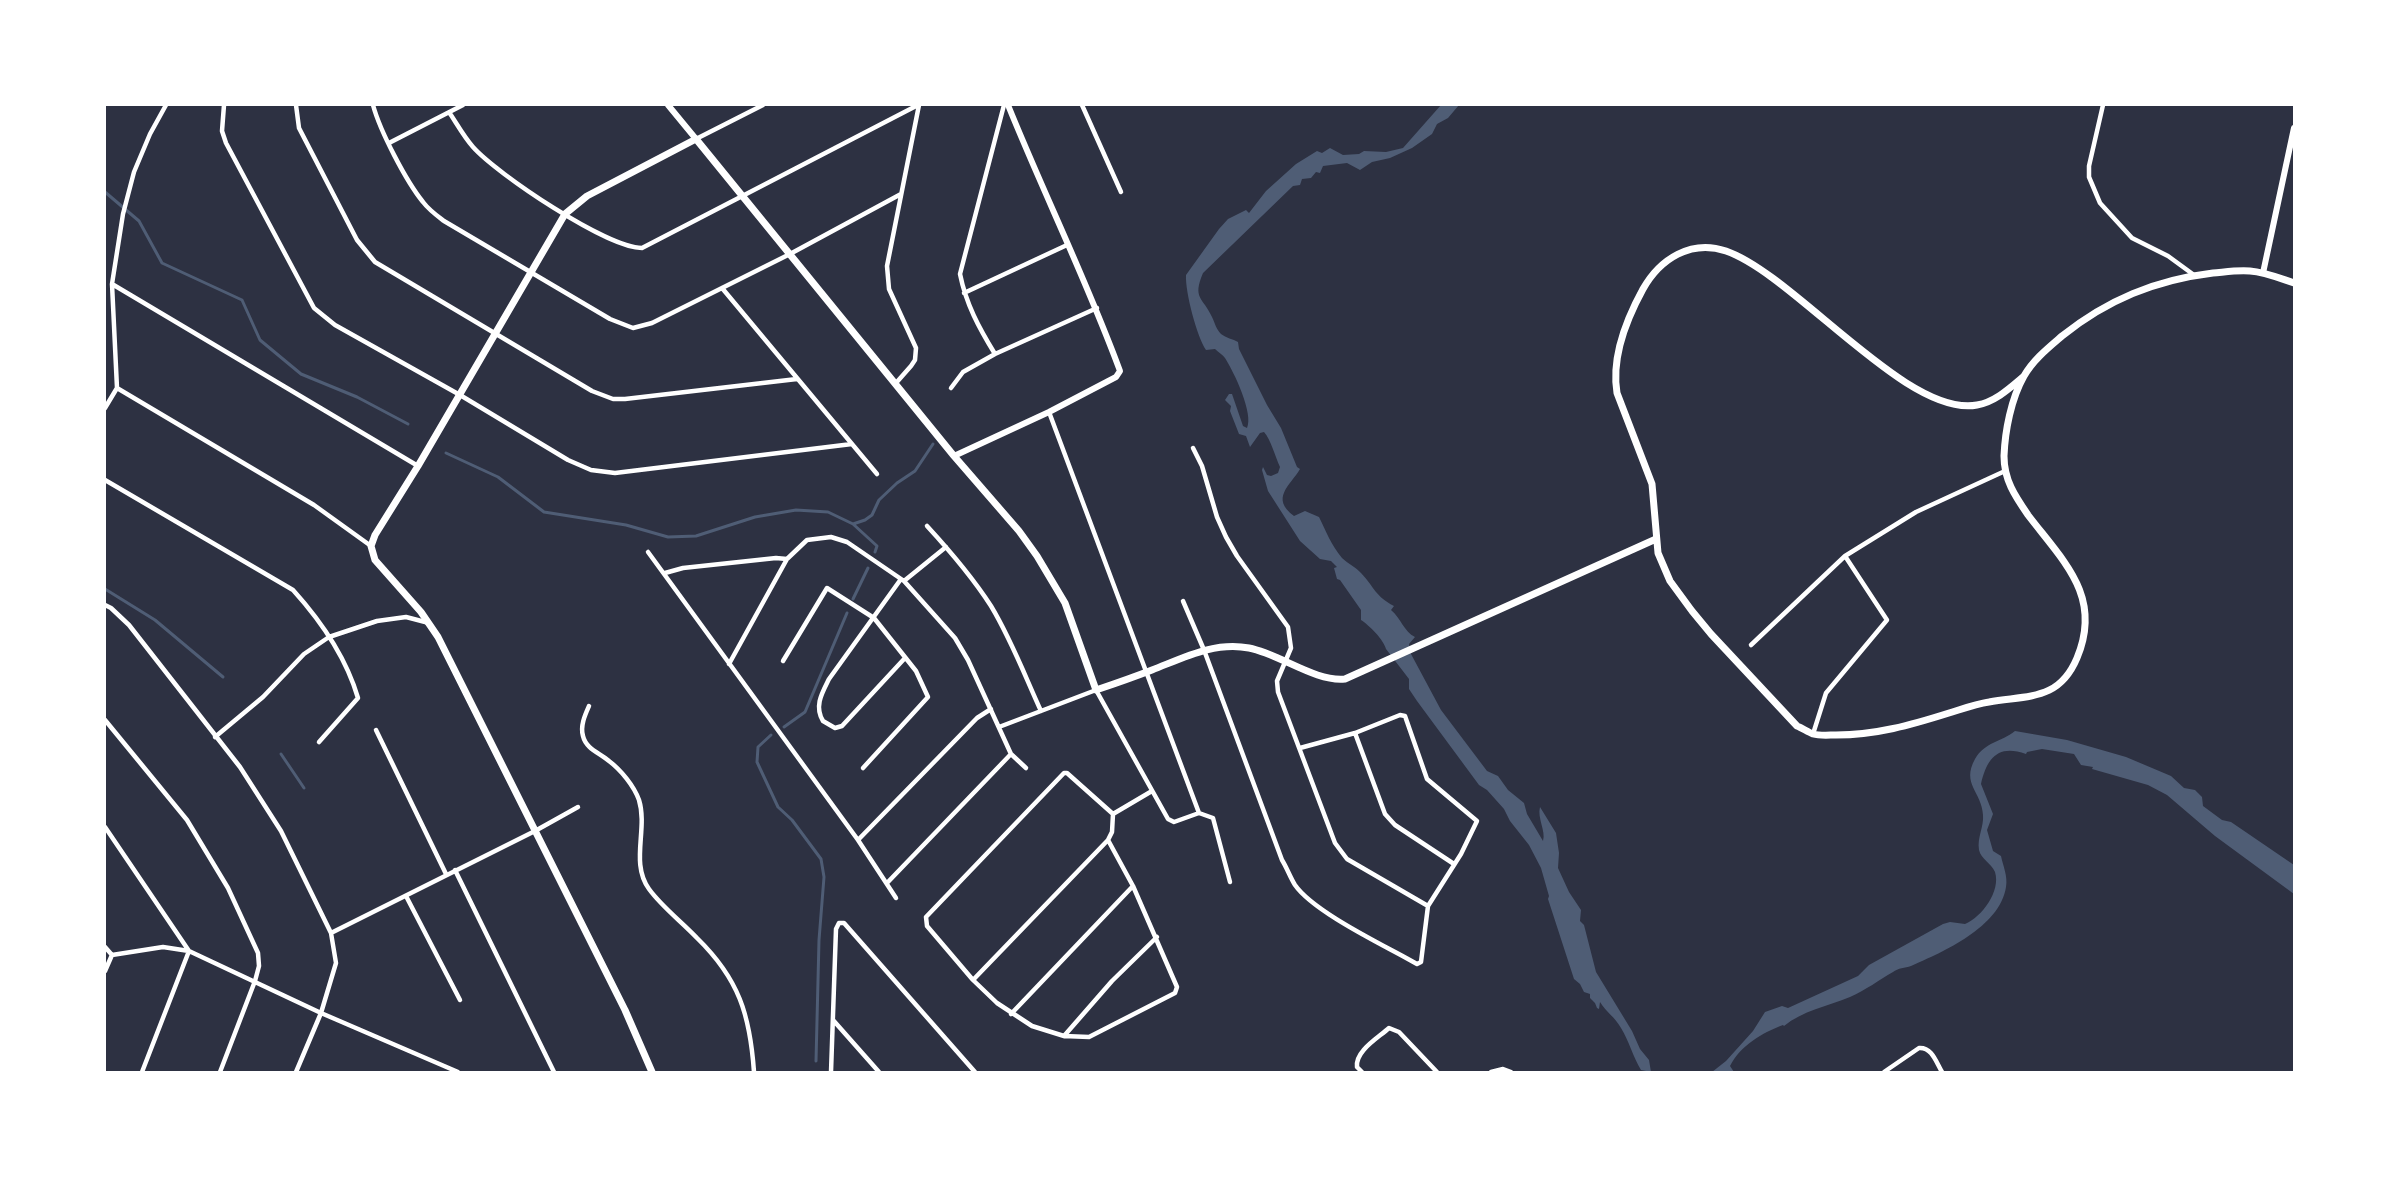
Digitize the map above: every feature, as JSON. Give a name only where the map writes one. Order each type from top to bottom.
[{"type":"main road","points":[[652,1072],[625,1010],[429,623],[375,560],[371,546],[565,214],[587,196],[696,140],[954,456],[1019,531],[1056,585],[1074,626],[1096,690],[1204,650],[1234,646],[1250,648],[1336,680],[1354,676],[1656,539]]},
{"type":"main road","points":[[2023,377],[2005,442],[2008,484],[2080,587],[2085,603],[2082,641],[2069,674],[2056,688],[2046,693],[1986,702],[1897,729],[1871,734],[1813,734],[1797,726],[1692,612],[1664,569],[1656,539],[1652,484],[1617,393],[1615,378],[1616,363],[1624,333],[1647,283],[1669,259],[1687,250],[1712,248],[1725,250],[1749,262],[1898,376],[1920,391],[1942,402],[1956,405],[1978,405],[1999,396],[2023,377],[2049,347],[2107,304],[2148,287],[2194,275],[2240,271],[2263,273],[2294,283]]},
{"type":"street","points":[[105,408],[117,388],[112,284],[123,214],[134,172],[150,134],[166,105]]},
{"type":"street","points":[[224,105],[222,120],[226,143],[314,308],[335,325],[460,395],[568,460],[604,473],[852,444]]},
{"type":"street","points":[[296,105],[299,128],[365,252],[386,269],[592,391],[613,399],[797,379]]},
{"type":"street","points":[[373,105],[389,143],[415,190],[430,210],[444,221],[610,320],[633,328],[652,323],[790,254],[901,194]]},
{"type":"street","points":[[389,143],[463,105]]},
{"type":"street","points":[[668,105],[696,140],[763,105]]},
{"type":"street","points":[[449,112],[472,147],[513,182],[565,214],[625,245],[642,248],[919,105]]},
{"type":"street","points":[[896,383],[915,360],[916,348],[889,289],[887,266],[919,105]]},
{"type":"street","points":[[954,456],[1049,412],[1119,374],[1120,371],[1097,308],[1006,105]]},
{"type":"street","points":[[995,354],[975,321],[964,293],[960,274],[1006,105]]},
{"type":"street","points":[[1082,105],[1121,192]]},
{"type":"street","points":[[2103,105],[2089,166],[2089,177],[2100,203],[2132,238],[2168,256],[2194,275]]},
{"type":"street","points":[[2263,273],[2294,128]]},
{"type":"street","points":[[964,293],[1067,245]]},
{"type":"street","points":[[112,284],[418,466]]},
{"type":"street","points":[[722,288],[877,474]]},
{"type":"street","points":[[951,388],[963,372],[995,354],[1097,308]]},
{"type":"street","points":[[117,388],[314,505],[371,546]]},
{"type":"street","points":[[1049,412],[1199,813]]},
{"type":"street","points":[[1193,448],[1202,466],[1217,517],[1226,537],[1288,627],[1291,648],[1277,681],[1278,692],[1335,843],[1341,853],[1356,865],[1428,906]]},
{"type":"street","points":[[1751,645],[1845,556],[1916,512],[2006,471]]},
{"type":"street","points":[[105,480],[293,590],[313,612],[348,672],[358,698],[319,742]]},
{"type":"street","points":[[927,526],[946,547],[990,606],[1008,638],[1041,711]]},
{"type":"street","points":[[729,664],[787,559],[807,540],[831,537],[847,542],[902,580],[955,638],[1011,754],[1026,768]]},
{"type":"street","points":[[905,658],[842,726],[835,728],[829,726],[819,715],[821,695],[829,679],[902,580],[946,547]]},
{"type":"street","points":[[648,552],[858,840],[896,898]]},
{"type":"street","points":[[1813,734],[1826,693],[1887,620],[1845,556]]},
{"type":"street","points":[[665,573],[682,568],[776,558],[787,559]]},
{"type":"street","points":[[783,661],[827,588],[874,618],[916,671],[928,697],[863,768]]},
{"type":"street","points":[[1183,601],[1204,650],[1282,860],[1296,886],[1319,907],[1349,927],[1417,964],[1421,962],[1428,906],[1477,821],[1427,779],[1408,719],[1400,715],[1300,748]]},
{"type":"street","points":[[105,605],[129,625],[240,767],[281,831],[331,933],[336,963],[321,1013],[296,1072]]},
{"type":"street","points":[[215,737],[256,703],[304,654],[329,637],[377,621],[406,617],[429,623]]},
{"type":"street","points":[[999,727],[1096,690],[1171,822],[1199,813],[1208,814],[1214,818],[1230,882]]},
{"type":"street","points":[[589,706],[582,724],[582,735],[586,743],[623,774],[639,800],[642,827],[639,859],[648,888],[705,945],[736,987],[749,1024],[754,1072]]},
{"type":"street","points":[[858,840],[977,718],[991,709]]},
{"type":"street","points":[[105,720],[187,820],[228,888],[258,953],[259,966],[255,981],[220,1072]]},
{"type":"street","points":[[376,730],[446,874]]},
{"type":"street","points":[[1354,732],[1385,814],[1395,825],[1454,864]]},
{"type":"street","points":[[887,883],[1011,754]]},
{"type":"street","points":[[1108,840],[1133,886],[1156,938],[1177,987],[1175,993],[1089,1038],[1064,1036],[1032,1026],[1011,1014],[974,980],[927,926],[927,917],[1064,773],[1071,775],[1113,814]]},
{"type":"street","points":[[1113,814],[1152,790]]},
{"type":"street","points":[[331,933],[535,831],[578,807]]},
{"type":"street","points":[[974,980],[1108,840],[1112,832],[1113,814]]},
{"type":"street","points":[[105,827],[189,951]]},
{"type":"street","points":[[455,870],[554,1072]]},
{"type":"street","points":[[1011,1014],[1133,886]]},
{"type":"street","points":[[406,896],[460,1000]]},
{"type":"street","points":[[831,1072],[836,929],[839,923],[844,923],[975,1072]]},
{"type":"street","points":[[1064,1036],[1112,981],[1156,938]]},
{"type":"street","points":[[105,947],[112,955]]},
{"type":"street","points":[[112,955],[163,947],[189,951],[321,1013],[458,1072]]},
{"type":"street","points":[[142,1072],[189,951]]},
{"type":"street","points":[[105,971],[112,955]]},
{"type":"street","points":[[833,1020],[879,1072]]},
{"type":"street","points":[[1362,1072],[1356,1064],[1358,1059],[1365,1049],[1389,1028],[1399,1032],[1437,1072]]},
{"type":"street","points":[[1884,1072],[1919,1048],[1929,1050],[1942,1072]]},
{"type":"street","points":[[1491,1072],[1503,1069],[1511,1072]]},
{"type":"water","points":[[1441,105],[1459,105],[1448,118],[1437,124],[1432,134],[1412,148],[1390,158],[1372,162],[1360,170],[1347,163],[1323,166],[1320,173],[1316,172],[1311,178],[1302,179],[1300,185],[1293,186],[1203,273],[1198,288],[1199,293],[1219,332],[1238,342],[1239,349],[1300,469],[1284,492],[1283,503],[1287,510],[1294,516],[1305,511],[1319,517],[1342,558],[1366,578],[1383,599],[1394,606],[1391,610],[1408,632],[1415,637],[1409,644],[1411,654],[1441,710],[1487,771],[1498,776],[1508,790],[1524,803],[1527,814],[1543,841],[1540,807],[1556,833],[1559,853],[1558,868],[1569,892],[1581,910],[1580,921],[1584,925],[1596,972],[1632,1031],[1640,1049],[1649,1060],[1651,1072],[1641,1070],[1619,1024],[1600,1002],[1599,1009],[1597,1008],[1590,994],[1584,992],[1574,979],[1548,899],[1541,868],[1529,845],[1510,821],[1504,809],[1487,790],[1479,785],[1417,701],[1409,689],[1409,679],[1385,645],[1361,620],[1361,610],[1337,579],[1334,568],[1337,567],[1331,561],[1320,559],[1300,541],[1268,491],[1263,467],[1267,475],[1271,476],[1278,473],[1280,467],[1271,444],[1264,432],[1260,433],[1250,447],[1246,436],[1239,434],[1230,411],[1231,406],[1225,400],[1229,394],[1232,394],[1243,426],[1247,428],[1248,413],[1242,393],[1224,357],[1215,349],[1206,350],[1195,325],[1190,303],[1186,275],[1219,229],[1228,219],[1246,210],[1249,213],[1266,191],[1296,164],[1317,151],[1322,153],[1330,148],[1343,155],[1359,154],[1364,151],[1386,152],[1403,148]]},
{"type":"water","points":[[2015,731],[2067,740],[2126,757],[2171,776],[2184,788],[2195,790],[2202,797],[2203,806],[2222,820],[2231,822],[2294,865],[2294,894],[2215,836],[2167,795],[2148,785],[2081,765],[2074,754],[2042,749],[2026,754],[2016,751],[2001,752],[1990,760],[1981,784],[1993,814],[1987,830],[1993,851],[2001,856],[2006,879],[2002,901],[1993,914],[1982,926],[1939,953],[1897,970],[1856,994],[1807,1013],[1760,1036],[1740,1052],[1730,1066],[1734,1072],[1712,1072],[1726,1061],[1753,1031],[1765,1012],[1782,1006],[1788,1008],[1858,976],[1869,965],[1943,924],[1950,922],[1965,924],[1978,916],[1993,895],[1996,879],[1995,872],[1979,850],[1983,815],[1971,782],[1971,768],[1979,753]]},
{"type":"waterway","points":[[105,192],[139,221],[162,263],[242,300],[260,340],[301,374],[357,397],[408,424]]},
{"type":"waterway","points":[[875,552],[877,546],[853,524],[872,515],[879,500],[897,483],[915,471],[933,444]]},
{"type":"waterway","points":[[446,453],[498,477],[544,512],[626,525],[668,537],[696,536],[755,517],[796,510],[828,512],[853,524]]},
{"type":"waterway","points":[[853,599],[868,568]]},
{"type":"waterway","points":[[105,589],[155,620],[223,677]]},
{"type":"waterway","points":[[784,727],[805,712],[847,613]]},
{"type":"waterway","points":[[771,735],[758,747],[757,762],[778,807],[792,820],[821,859],[824,877],[819,940],[816,1061]]},
{"type":"waterway","points":[[281,754],[304,788]]}]
